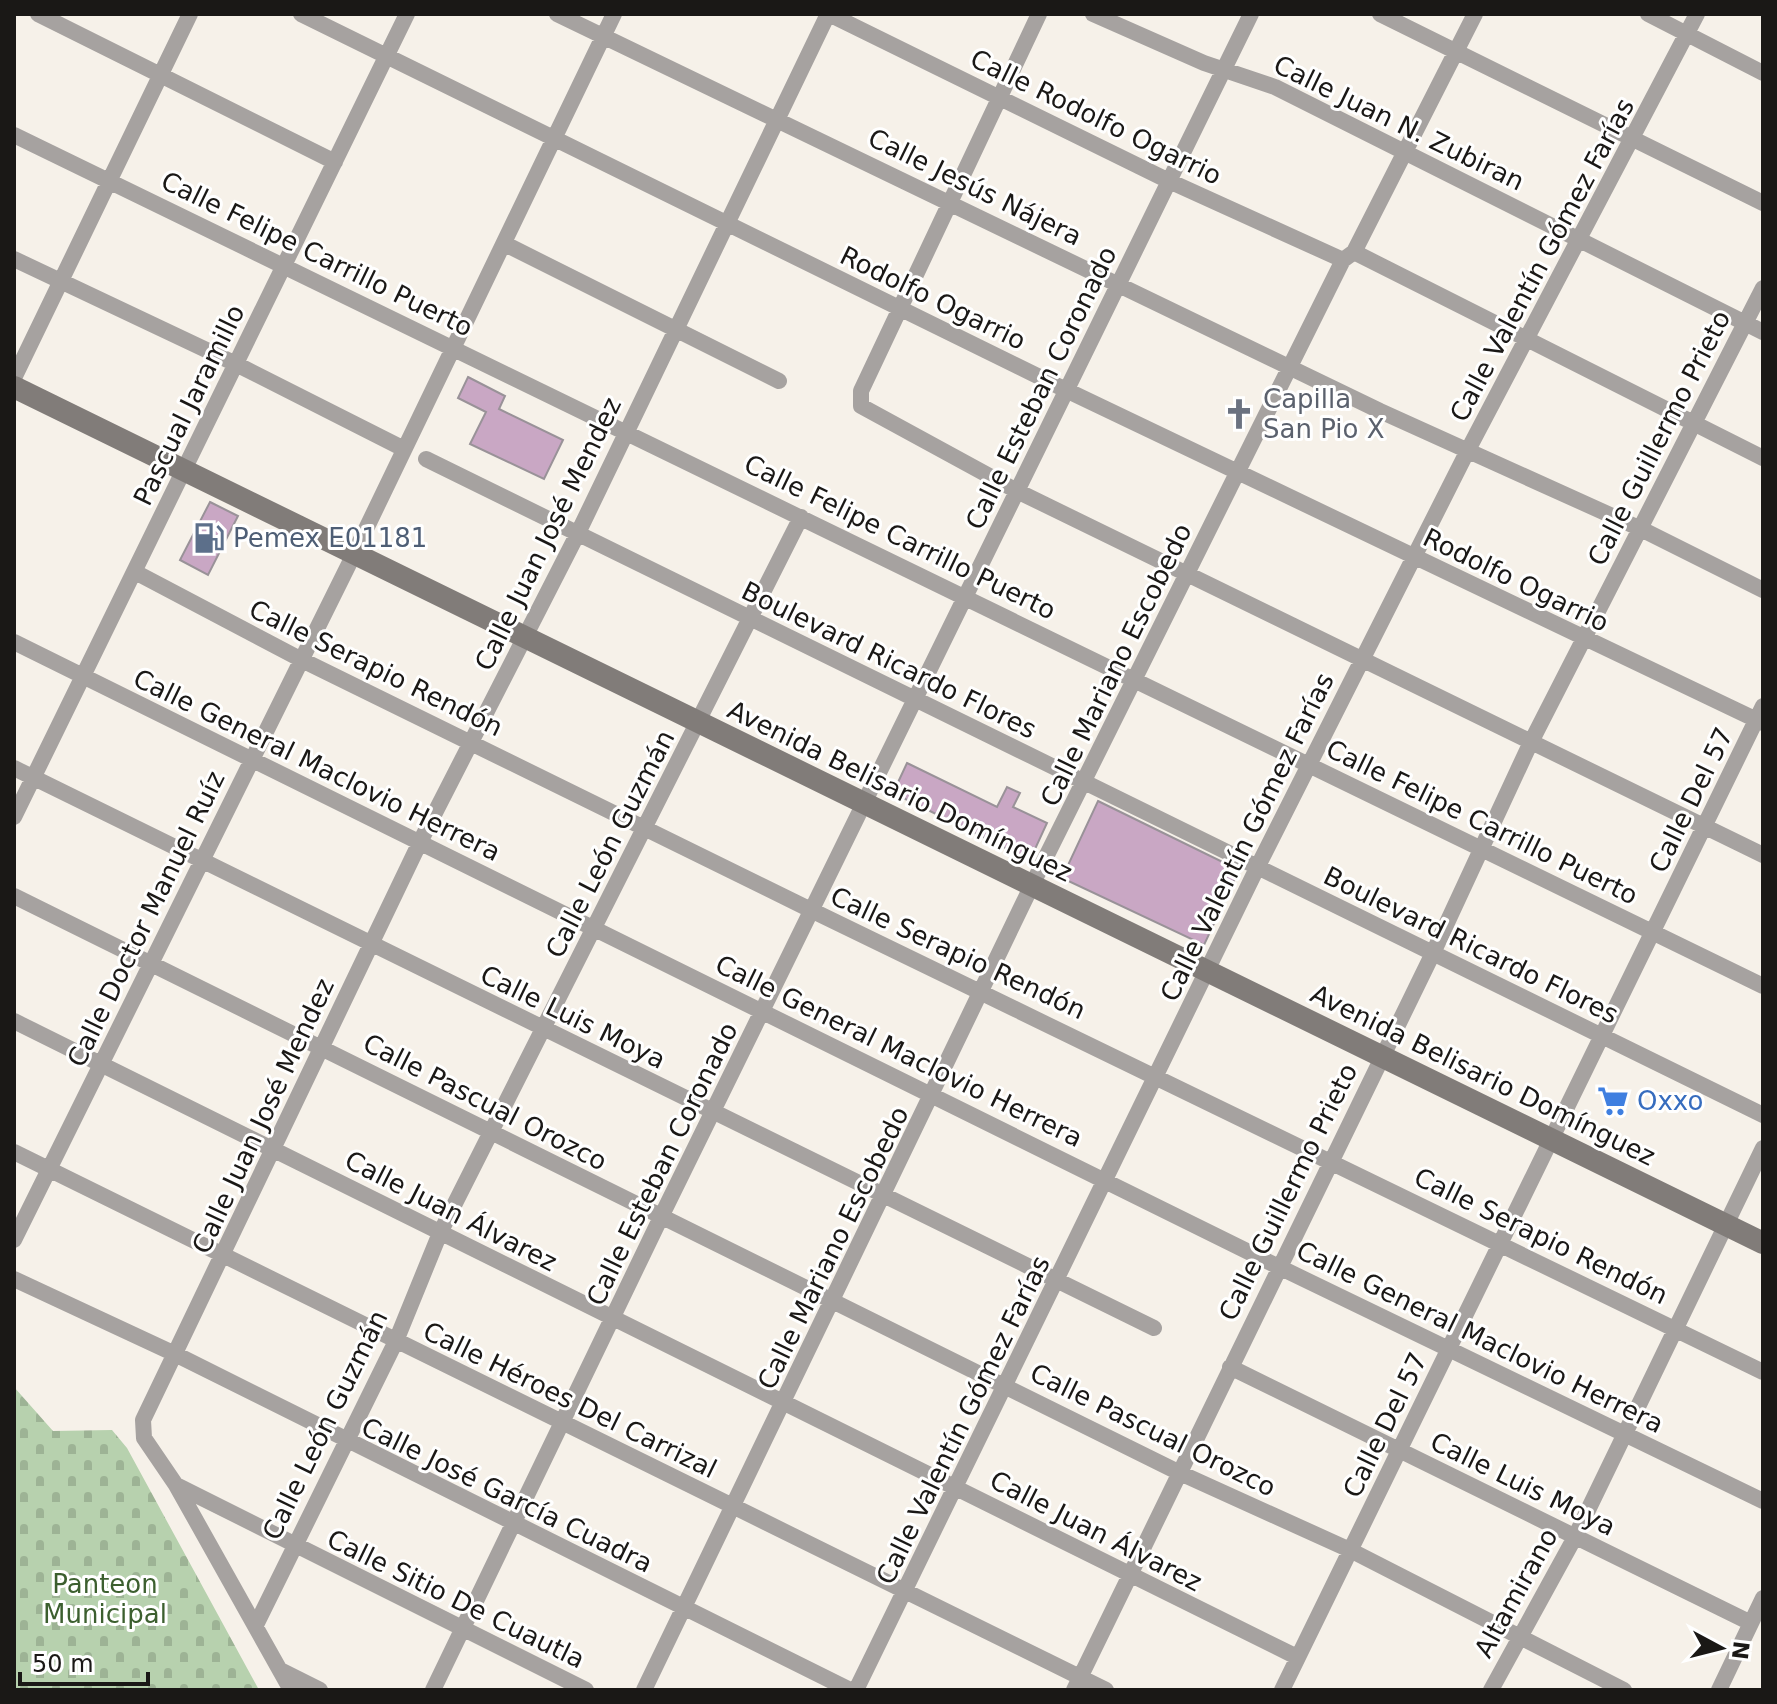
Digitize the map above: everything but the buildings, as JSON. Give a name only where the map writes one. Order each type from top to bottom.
[{"type":"street","points":[[38,14],[335,162]]},
{"type":"street","points":[[14,378],[190,14]]},
{"type":"street","name":"Rodolfo Ogarrio","points":[[301,14],[1413,558],[1582,639],[1761,716]]},
{"type":"street","name":"Pascual Jaramillo","points":[[14,817],[407,14]]},
{"type":"street","name":"Calle Jesús Nájera","points":[[557,14],[778,117],[1291,367],[1641,529],[1763,590]]},
{"type":"street","name":"Calle Doctor Manuel Ruíz","points":[[14,1240],[353,556],[614,14]]},
{"type":"street","name":"Calle Rodolfo Ogarrio","points":[[828,14],[1169,181],[1348,256],[1527,338],[1763,458]]},
{"type":"street","name":"Calle Juan José Mendez","points":[[176,1485],[144,1438],[143,1420],[420,842],[578,533],[828,14]]},
{"type":"street","points":[[1039,14],[898,307],[861,391],[860,402],[865,409],[1017,491],[1530,744],[1763,855]]},
{"type":"street","name":"Calle Juan N. Zubiran","points":[[1093,14],[1223,70],[1275,87],[1763,332]]},
{"type":"street","name":"Calle Esteban Coronado","points":[[433,1690],[661,1217],[1251,14]]},
{"type":"street","points":[[1380,14],[1763,203]]},
{"type":"street","name":"Calle Mariano Escobedo","points":[[644,1690],[785,1404],[1032,885],[1291,367],[1348,256],[1407,152],[1475,14]]},
{"type":"street","points":[[1648,14],[1763,73]]},
{"type":"street","name":"Calle Valentín Gómez Farías","points":[[856,1690],[907,1591],[1258,866],[1468,450],[1697,14]]},
{"type":"street","name":"Calle Felipe Carrillo Puerto","points":[[14,135],[1137,678],[1763,986]]},
{"type":"street","points":[[505,244],[779,381]]},
{"type":"street","points":[[14,259],[236,364],[404,449]]},
{"type":"street","name":"Calle Guillermo Prieto","points":[[1077,1684],[1433,953],[1530,744],[1763,288]]},
{"type":"street","name":"Avenida Belisario Domínguez","points":[[14,387],[353,556],[1763,1243]]},
{"type":"street","name":"Boulevard Ricardo Flores","points":[[426,459],[1763,1115]]},
{"type":"street","name":"Calle León Guzmán","points":[[256,1625],[293,1544],[348,1442],[396,1341],[440,1233],[699,725],[801,517]]},
{"type":"street","name":"Calle Serapio Rendón","points":[[135,572],[302,660],[1763,1372]]},
{"type":"street","name":"Calle General Maclovio Herrera","points":[[14,642],[593,929],[765,1010],[1279,1267],[1763,1501]]},
{"type":"street","name":"Calle Del 57","points":[[1282,1690],[1550,1138],[1761,716]]},
{"type":"street","name":"Calle Luis Moya","points":[[14,768],[201,863],[1154,1328]]},
{"type":"street","name":"Calle Pascual Orozco","points":[[14,896],[1180,1473],[1350,1550],[1624,1690]]},
{"type":"street","name":"Calle Juan Álvarez","points":[[14,1021],[1297,1657]]},
{"type":"street","name":"Altamirano","points":[[1491,1690],[1575,1537],[1678,1330],[1763,1148]]},
{"type":"street","name":"Calle Héroes Del Carrizal","points":[[14,1152],[734,1509],[907,1591],[1077,1684],[1106,1690]]},
{"type":"street","name":"Calle José García Cuadra","points":[[14,1279],[175,1354],[514,1526],[850,1690]]},
{"type":"street","name":"Calle Luis Moya","points":[[1230,1367],[1751,1623]]},
{"type":"street","points":[[176,1485],[291,1690]]},
{"type":"street","name":"Calle Sitio De Cuautla","points":[[176,1485],[586,1690]]},
{"type":"street","points":[[1719,1690],[1763,1598]]},
{"type":"street","points":[[280,1670],[320,1690]]},
{"type":"green space","name":"Panteon Municipal","points":[[14,1387],[53,1431],[112,1430],[127,1448],[259,1690],[14,1690]]},
{"type":"place","name":"Capilla San Pio X","points":[[1239,414]]},
{"type":"place","name":"Pemex E01181","points":[[209,538]]},
{"type":"place","name":"Oxxo","points":[[1613,1101]]}]
